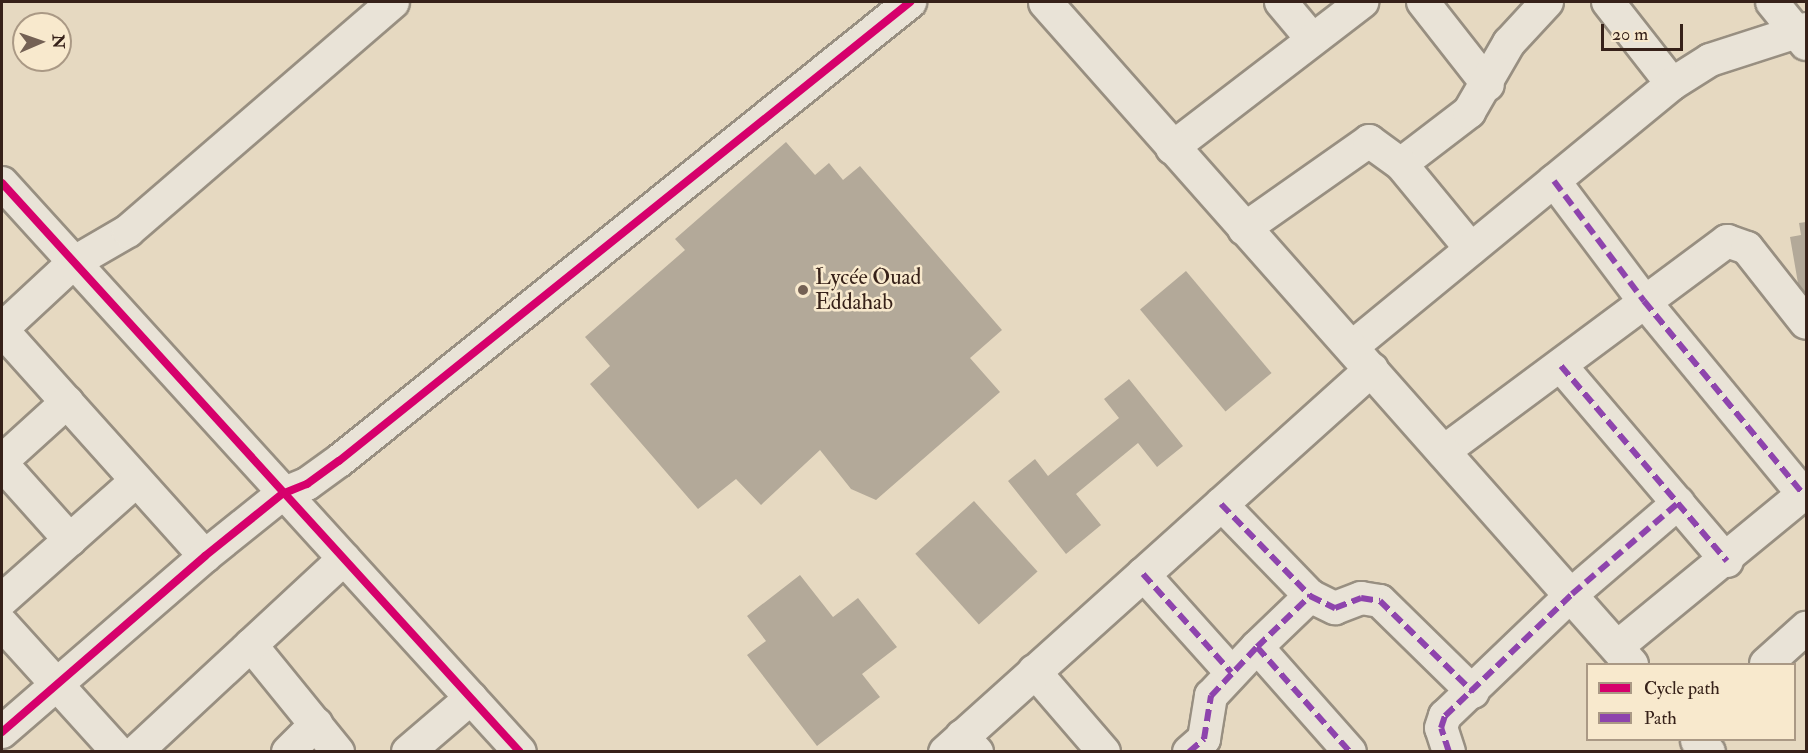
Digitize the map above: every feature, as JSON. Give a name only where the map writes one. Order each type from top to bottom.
[{"type":"main road","points":[[1045,2],[1244,229],[1572,594],[1624,656]]},
{"type":"main road","points":[[961,746],[1034,671],[1221,504],[1361,358]]},
{"type":"street","points":[[205,556],[2,329],[73,263],[128,231],[393,2]]},
{"type":"street","points":[[2,732],[205,556],[282,494],[307,484],[339,461],[910,2]]},
{"type":"street","points":[[1281,2],[1312,39]]},
{"type":"street","points":[[1172,148],[1362,2]]},
{"type":"street","points":[[1423,2],[1488,85]]},
{"type":"street","points":[[1401,164],[1468,112],[1488,85],[1509,43],[1547,2]]},
{"type":"street","points":[[1608,2],[1672,84]]},
{"type":"street","points":[[1361,358],[1471,249],[1672,84],[1710,60],[1803,35],[1772,2]]},
{"type":"street","points":[[1244,229],[1367,141],[1401,164],[1471,249]]},
{"type":"street","points":[[1554,181],[1644,301],[1805,494],[1727,561],[1624,656]]},
{"type":"street","points":[[2,183],[282,494],[520,752]]},
{"type":"street","points":[[1443,452],[1561,366],[1644,301],[1732,240],[1747,248],[1806,323]]},
{"type":"street","points":[[1561,366],[1727,561]]},
{"type":"street","points":[[67,402],[2,463],[70,540]]},
{"type":"street","points":[[2,600],[136,481]]},
{"type":"street","points":[[1449,752],[1442,721],[1572,594],[1678,503]]},
{"type":"street","points":[[1221,504],[1310,596],[1335,608],[1361,598],[1380,602],[1473,692]]},
{"type":"street","points":[[136,752],[344,559]]},
{"type":"street","points":[[1143,574],[1232,672]]},
{"type":"street","points":[[1189,752],[1204,739],[1211,696],[1232,672],[1310,596]]},
{"type":"street","points":[[2,624],[59,683],[118,752]]},
{"type":"street","points":[[1767,663],[1806,628]]},
{"type":"street","points":[[251,645],[338,752]]},
{"type":"street","points":[[1257,647],[1350,752]]},
{"type":"street","points":[[1034,671],[1104,752]]},
{"type":"street","points":[[408,752],[471,698]]},
{"type":"street","points":[[288,752],[316,724]]},
{"type":"building","name":"Lycée Ouad Eddahab","points":[[786,142],[815,175],[829,163],[843,180],[860,166],[1002,330],[970,358],[1000,392],[876,500],[851,489],[820,450],[761,505],[736,479],[698,509],[590,384],[610,366],[585,337],[685,250],[675,239]]},
{"type":"building","points":[[1806,222],[1806,311],[1803,312],[1790,237],[1801,235],[1799,223]]},
{"type":"building","points":[[1186,271],[1271,373],[1226,411],[1140,310]]},
{"type":"building","points":[[1129,379],[1183,446],[1157,467],[1138,443],[1076,494],[1101,525],[1066,554],[1008,481],[1035,459],[1048,476],[1119,418],[1104,399]]},
{"type":"building","points":[[974,501],[1038,572],[979,624],[915,554]]},
{"type":"building","points":[[800,575],[833,617],[858,598],[897,647],[862,674],[880,697],[817,746],[747,655],[766,641],[747,616]]},
{"type":"marked path","points":[[1554,181],[1644,301],[1804,495]]},
{"type":"marked path","points":[[1561,366],[1727,561]]},
{"type":"marked path","points":[[1449,752],[1441,728],[1445,716],[1572,594],[1678,503]]},
{"type":"marked path","points":[[1221,504],[1310,596],[1335,608],[1361,598],[1380,601],[1473,692]]},
{"type":"marked path","points":[[1143,574],[1231,672]]},
{"type":"marked path","points":[[1257,647],[1310,596]]},
{"type":"marked path","points":[[1189,752],[1204,739],[1211,696],[1257,647],[1350,752]]},
{"type":"cycle path","points":[[2,732],[205,556],[282,494],[307,484],[339,461],[910,2]]},
{"type":"cycle path","points":[[2,183],[520,752]]},
{"type":"place","name":"Lycée Ouad Eddahab","points":[[803,290]]}]
